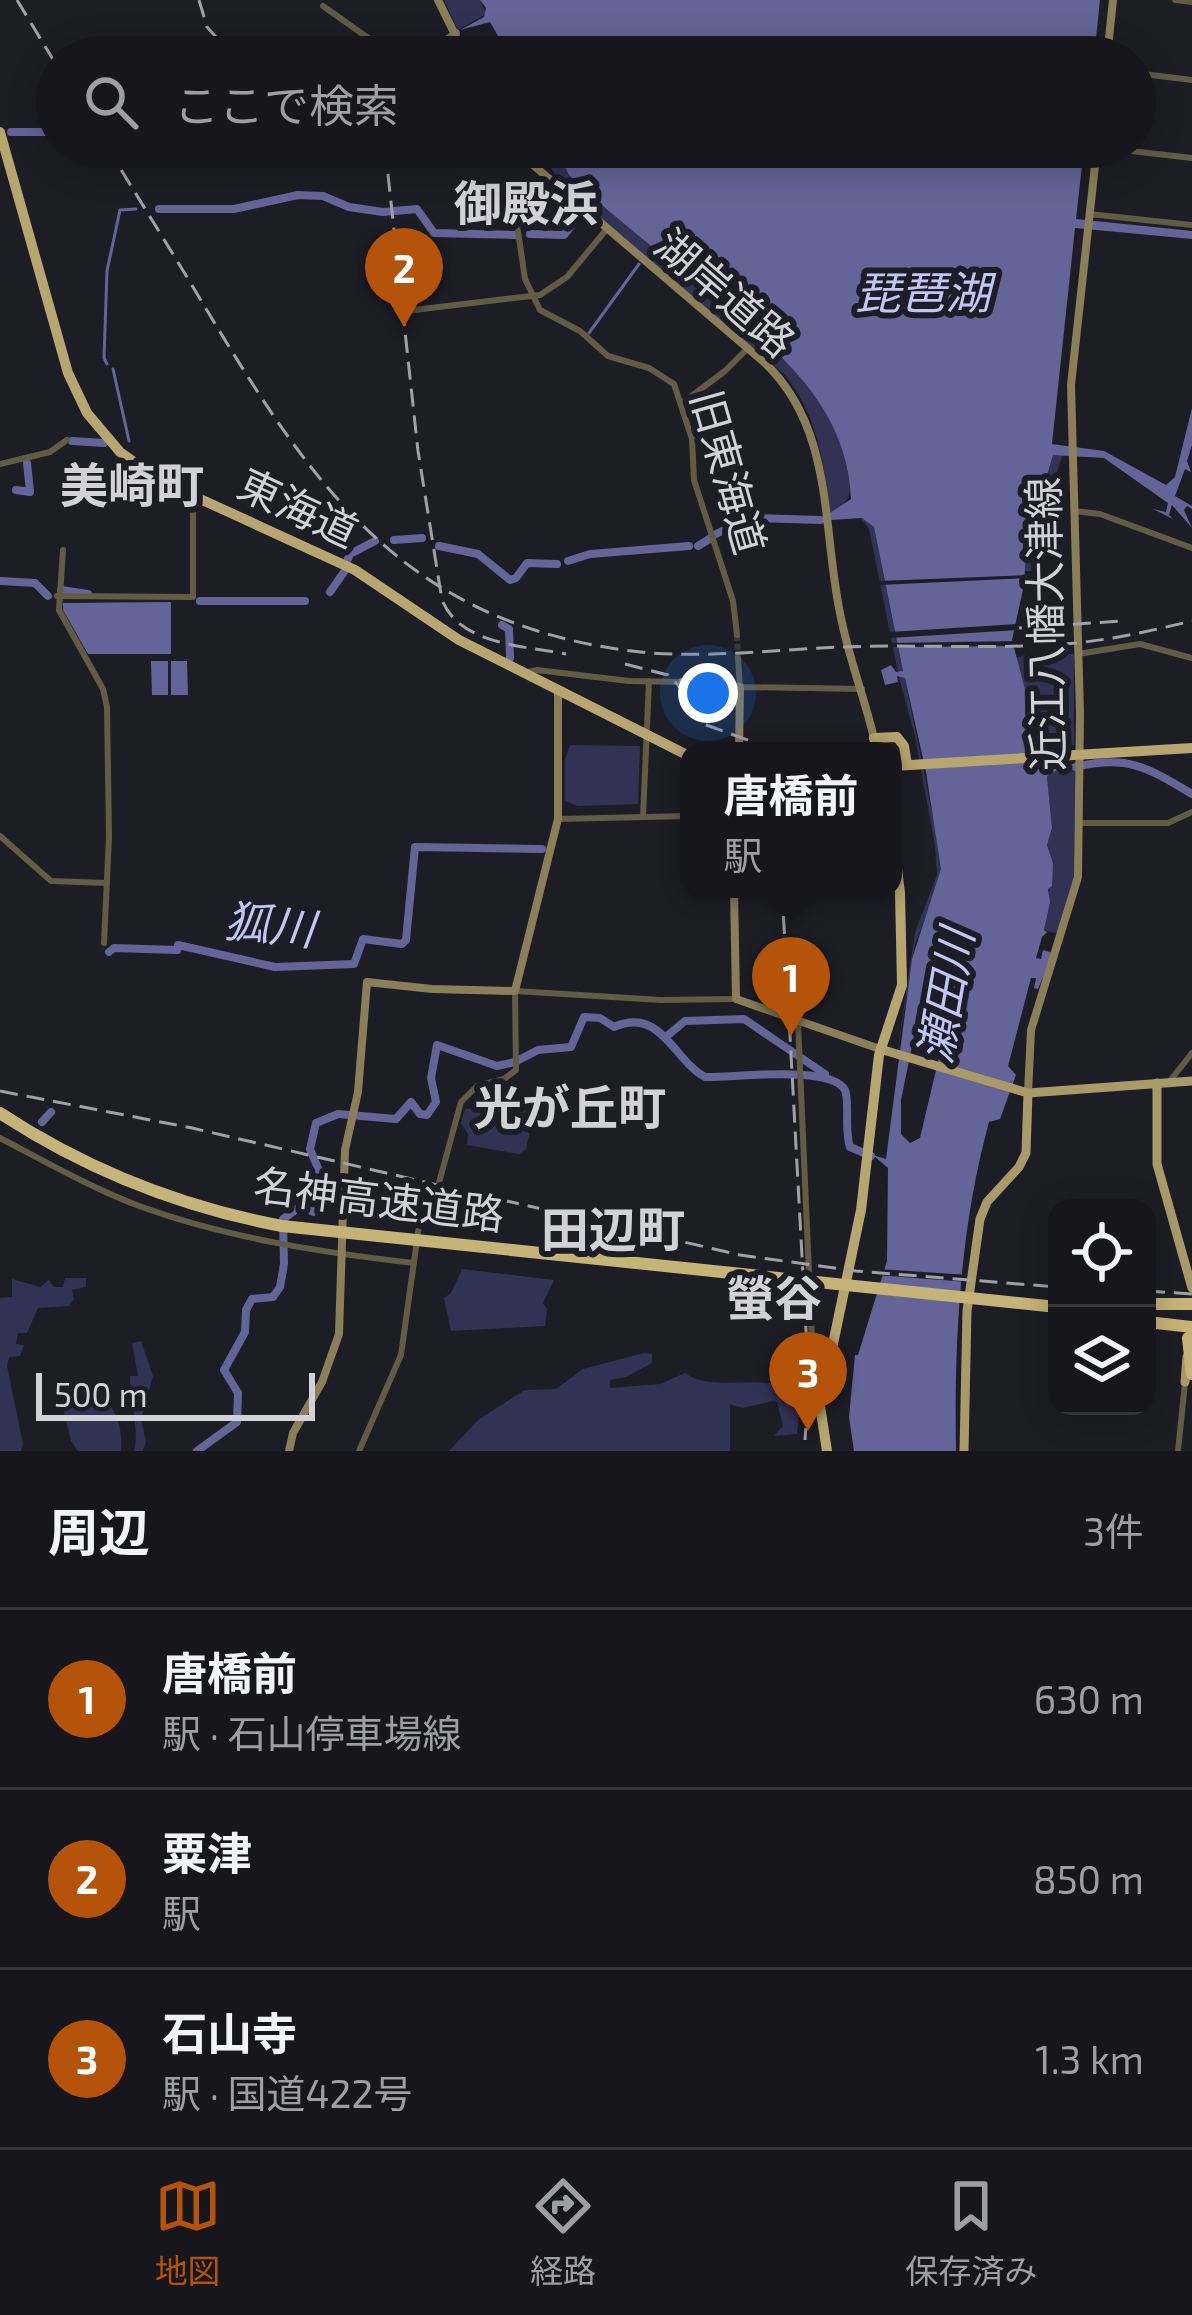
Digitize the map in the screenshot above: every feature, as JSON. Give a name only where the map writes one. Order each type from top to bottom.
[{"type":"highway","name":"東海道","points":[[0,132],[65,365],[82,405],[103,434],[155,478],[399,592],[428,619]]},
{"type":"highway","points":[[399,592],[409,605],[459,640],[680,752]]},
{"type":"highway","points":[[906,765],[1043,757],[1080,760],[1192,748]]},
{"type":"highway","points":[[827,1451],[820,1406],[884,1050],[902,985],[900,898]]},
{"type":"highway","name":"名神高速道路","points":[[0,1117],[70,1162],[128,1188],[204,1215],[284,1234],[1048,1307]]},
{"type":"highway","name":"名神高速道路","points":[[770,1281],[1048,1307]]},
{"type":"highway","points":[[1156,1304],[1192,1305]]},
{"type":"highway","points":[[1156,1322],[1187,1327],[1190,1378]]},
{"type":"main road","points":[[437,0],[456,36]]},
{"type":"main road","points":[[1109,36],[1113,0]]},
{"type":"main road","name":"湖岸道路","points":[[534,168],[748,349],[783,382],[808,424],[822,481],[839,609],[875,742]]},
{"type":"main road","name":"近江八幡大津線","points":[[1025,1092],[1028,1043],[1076,888],[1080,760],[1073,351],[1094,168]]},
{"type":"main road","points":[[682,682],[740,687],[739,742]]},
{"type":"main road","points":[[290,1451],[295,1429],[321,1384],[337,1343],[346,1226],[345,1150],[368,979],[432,989],[515,992],[558,819],[558,690]]},
{"type":"main road","points":[[734,898],[736,998],[798,1023],[1025,1092],[1192,1081]]},
{"type":"main road","points":[[1163,1082],[1156,1157],[1192,1288]]},
{"type":"main road","points":[[964,1451],[968,1301],[980,1219],[987,1202],[1026,1154],[1025,1092]]},
{"type":"main road","points":[[1187,1327],[1192,1305]]},
{"type":"street","points":[[1175,0],[1192,2]]},
{"type":"street","points":[[323,6],[365,36]]},
{"type":"street","points":[[1156,76],[1192,80]]},
{"type":"street","points":[[1156,154],[1192,158]]},
{"type":"street","points":[[532,297],[523,272],[518,231],[504,196],[537,193],[548,181]]},
{"type":"street","points":[[1089,216],[1192,225]]},
{"type":"street","points":[[405,310],[532,297],[563,281],[606,230]]},
{"type":"street","name":"旧東海道","points":[[532,297],[542,313],[580,331],[604,354],[669,378],[693,445],[694,480],[733,598],[737,635]]},
{"type":"street","points":[[681,404],[748,349]]},
{"type":"street","points":[[0,464],[50,452],[68,440]]},
{"type":"street","points":[[57,596],[193,597],[198,498]]},
{"type":"street","points":[[1074,511],[1100,514],[1192,548]]},
{"type":"street","points":[[63,550],[57,596],[61,616],[106,701],[104,943]]},
{"type":"street","points":[[1078,654],[1140,644],[1192,658]]},
{"type":"street","points":[[738,658],[740,687],[862,689]]},
{"type":"street","points":[[524,673],[537,670],[682,682]]},
{"type":"street","points":[[643,818],[649,681]]},
{"type":"street","points":[[1079,823],[1168,823],[1192,812]]},
{"type":"street","points":[[558,819],[680,816]]},
{"type":"street","points":[[0,836],[51,881],[107,883]]},
{"type":"street","points":[[359,1451],[401,1355],[418,1232],[466,1094],[482,1084],[508,1078],[517,1061],[515,992],[673,1000],[736,998]]},
{"type":"street","points":[[798,1023],[814,1387],[820,1406]]},
{"type":"street","points":[[1163,1082],[1192,1054]]},
{"type":"street","points":[[0,1138],[142,1208],[415,1260]]},
{"type":"street","points":[[1178,1451],[1190,1378]]},
{"type":"shaded area","points":[[444,0],[480,0],[486,14],[458,30]]},
{"type":"shaded area","points":[[552,168],[565,168],[588,194],[586,204],[559,183]]},
{"type":"shaded area","points":[[603,206],[796,370],[828,415],[839,440],[850,484],[843,504],[830,513],[812,424],[785,375],[594,213],[590,208]]},
{"type":"shaded area","points":[[1063,454],[1039,527],[1031,571],[1023,571],[1053,455]]},
{"type":"shaded area","points":[[860,518],[874,527],[903,672],[898,672],[869,529]]},
{"type":"shaded area","points":[[1074,654],[1074,745],[1042,749],[1043,764],[1063,766],[1039,765],[1037,735],[1016,658]]},
{"type":"shaded area","points":[[899,677],[905,678],[942,862],[940,882],[915,944],[895,1068],[915,932],[937,875],[915,737]]},
{"type":"shaded area","points":[[570,745],[640,746],[638,804],[578,806],[565,801],[565,760]]},
{"type":"shaded area","points":[[1075,769],[1074,879],[1059,934],[1044,930],[1053,863],[1047,845],[1052,828],[1047,777],[1051,772]]},
{"type":"shaded area","points":[[465,1109],[535,1111],[526,1149],[519,1154],[467,1145],[468,1134],[461,1123]]},
{"type":"shaded area","points":[[462,1269],[554,1280],[543,1303],[545,1326],[451,1331],[444,1298]]},
{"type":"shaded area","points":[[65,1278],[86,1278],[86,1287],[72,1290],[74,1299],[69,1306],[38,1308],[27,1333],[18,1333],[16,1344],[24,1345],[20,1356],[9,1357],[7,1366],[23,1444],[21,1451],[0,1451],[0,1298],[12,1297],[12,1279],[40,1287],[49,1280],[54,1287],[63,1287]]},
{"type":"shaded area","points":[[141,1341],[153,1376],[141,1420],[146,1441],[143,1451],[134,1451],[130,1376],[138,1376],[132,1343]]},
{"type":"shaded area","points":[[652,1354],[652,1363],[610,1380],[610,1388],[660,1384],[685,1373],[713,1382],[776,1384],[801,1399],[797,1434],[774,1436],[783,1426],[773,1401],[743,1408],[730,1404],[730,1451],[449,1451],[478,1420],[525,1390],[556,1389],[583,1369]]},
{"type":"shaded area","points":[[93,1388],[116,1415],[121,1451],[78,1451],[71,1441],[63,1408],[97,1399]]},
{"type":"water","points":[[480,0],[1100,0],[1096,36],[498,36],[490,22],[460,30],[484,17],[486,8]]},
{"type":"water","name":"琵琶湖","points":[[566,168],[1082,168],[1076,219],[1192,231],[1192,239],[1075,228],[1052,444],[1104,451],[1166,485],[1175,477],[1192,408],[1187,461],[1191,472],[1185,469],[1175,496],[1192,506],[1184,510],[1192,528],[1172,505],[1169,515],[1173,519],[1153,509],[1166,512],[1168,503],[1104,458],[1053,455],[1026,550],[1012,640],[1037,735],[1039,765],[1077,764],[1077,769],[1051,772],[1047,777],[1052,886],[1048,889],[1047,932],[1036,958],[1041,959],[1043,950],[1053,953],[1038,989],[1034,988],[1036,978],[1031,978],[1008,1066],[1016,1075],[1000,1119],[989,1122],[971,1203],[958,1327],[956,1451],[854,1451],[849,1417],[855,1355],[887,1261],[888,1168],[873,1155],[886,1159],[912,959],[941,869],[905,678],[897,676],[898,682],[885,685],[881,670],[891,665],[896,672],[903,671],[874,527],[862,518],[831,520],[830,513],[851,499],[847,466],[838,437],[807,386],[741,321],[603,206],[586,204],[588,194]],"holes":[[[953,947],[940,1053],[920,1138],[910,1143],[901,1134],[901,1100],[928,967]]]},
{"type":"water","points":[[171,602],[171,654],[88,654],[63,610],[63,603]]},
{"type":"water","points":[[151,661],[168,661],[168,695],[152,695]]},
{"type":"water","points":[[171,661],[187,661],[188,695],[171,695]]},
{"type":"pier","points":[[1029,578],[879,585],[879,581]]},
{"type":"pier","points":[[1019,624],[1019,630],[890,638],[889,632]]},
{"type":"pier","points":[[1019,641],[1019,646],[892,647],[891,643]]},
{"type":"pier","points":[[879,1269],[968,1275],[968,1282],[876,1275]]},
{"type":"waterway","points":[[452,36],[456,33]]},
{"type":"waterway","points":[[11,132],[36,132]]},
{"type":"waterway","points":[[159,209],[234,209],[298,195],[323,196],[349,207],[383,212],[417,209],[434,233],[516,235]]},
{"type":"waterway","points":[[107,364],[107,271],[120,210],[136,209]]},
{"type":"waterway","points":[[530,234],[564,235],[580,215]]},
{"type":"waterway","points":[[589,333],[639,264]]},
{"type":"waterway","points":[[113,369],[129,441]]},
{"type":"waterway","points":[[72,441],[104,443]]},
{"type":"waterway","points":[[16,490],[30,492],[27,463]]},
{"type":"waterway","points":[[716,534],[749,518],[821,520]]},
{"type":"waterway","points":[[394,540],[422,538]]},
{"type":"waterway","points":[[698,546],[711,538]]},
{"type":"waterway","points":[[347,561],[350,554],[375,541]]},
{"type":"waterway","points":[[439,546],[478,554],[510,580],[527,563],[557,564]]},
{"type":"waterway","points":[[568,561],[590,554],[689,546]]},
{"type":"waterway","points":[[330,592],[344,572]]},
{"type":"waterway","points":[[0,581],[35,583],[48,596]]},
{"type":"waterway","points":[[61,590],[88,594]]},
{"type":"waterway","points":[[200,601],[305,601]]},
{"type":"waterway","name":"狐川","points":[[502,625],[509,629],[510,658]]},
{"type":"waterway","points":[[1076,767],[1110,762],[1138,766],[1192,794]]},
{"type":"waterway","name":"狐川","points":[[178,945],[275,967],[354,964],[363,939],[402,944],[406,940],[415,847],[542,849]]},
{"type":"waterway","name":"狐川","points":[[109,952],[114,948],[177,950]]},
{"type":"waterway","points":[[197,1451],[237,1422],[238,1393],[224,1370],[245,1332],[252,1299],[273,1297],[280,1287],[283,1219],[301,1206],[313,1212],[318,1209],[322,1178],[310,1149],[316,1123],[338,1114],[396,1119],[411,1102],[420,1114],[427,1115],[436,1102],[431,1078],[437,1045],[497,1066],[538,1050],[571,1047],[584,1017],[600,1018],[614,1027],[644,1024],[666,1038],[705,1077],[780,1074],[836,1082],[845,1090],[850,1147],[871,1156]]},
{"type":"waterway","points":[[667,1036],[685,1021],[744,1019],[825,1074]]},
{"type":"waterway","name":"狐川","points":[[42,1122],[51,1112]]},
{"type":"tunnel","points":[[737,635],[738,658]]},
{"type":"railway","points":[[17,0],[39,36]]},
{"type":"railway","points":[[199,0],[207,27],[215,36]]},
{"type":"railway","points":[[120,168],[250,380],[330,491],[375,537],[425,577],[482,609],[547,634],[623,650],[677,654],[1047,645],[1192,621]]},
{"type":"railway","points":[[387,168],[418,451],[442,600],[451,615],[478,635],[566,654]]},
{"type":"railway","points":[[1019,628],[1121,621]]},
{"type":"railway","points":[[625,664],[668,675],[701,723],[753,742]]},
{"type":"railway","points":[[782,898],[809,1385],[805,1440]]},
{"type":"railway","points":[[0,1091],[192,1128],[740,1255],[856,1271],[1048,1286]]},
{"type":"railway","points":[[1156,1292],[1192,1294]]},
{"type":"place","name":"粟津","points":[[404,327]]},
{"type":"place","name":"唐橋前","points":[[791,1036]]},
{"type":"place","name":"石山寺","points":[[808,1431]]},
{"type":"district","name":"御殿浜","points":[[526,204]]},
{"type":"district","name":"美崎町","points":[[132,486]]},
{"type":"district","name":"光が丘町","points":[[570,1108]]},
{"type":"district","name":"田辺町","points":[[613,1230]]},
{"type":"district","name":"螢谷","points":[[774,1299]]},
{"type":"water label","name":"瀬田川","points":[[946,996]]}]
